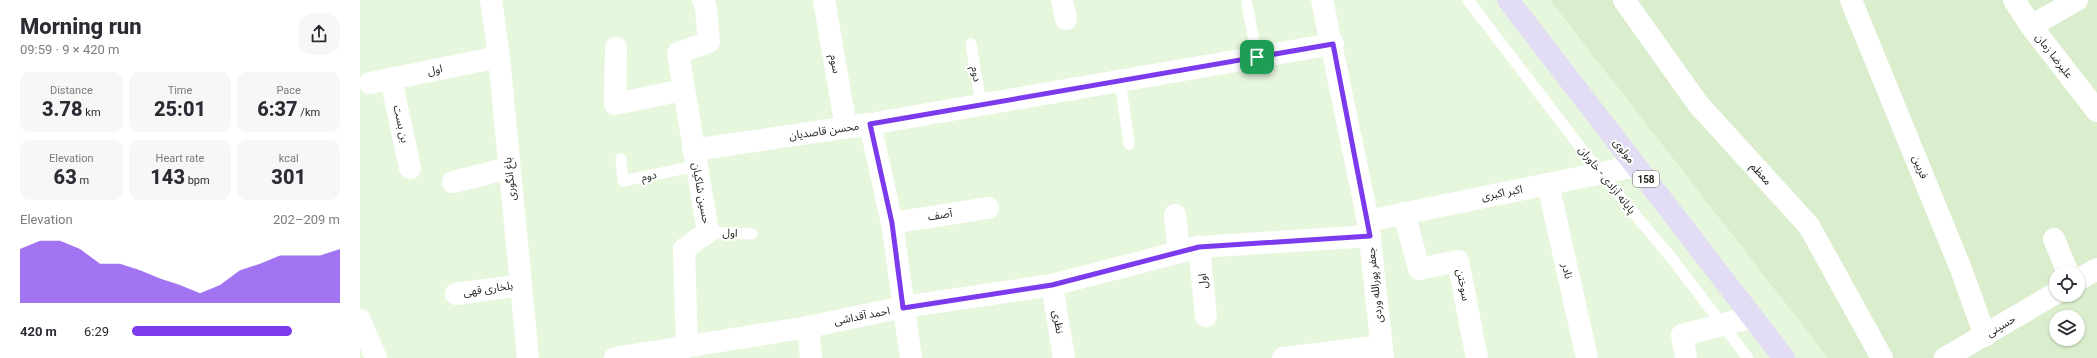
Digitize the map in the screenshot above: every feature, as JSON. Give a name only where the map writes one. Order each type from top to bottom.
[{"type":"main road","name":"مولوی","points":[[1508,0],[1784,358]]},
{"type":"street","name":"باغ انگوری","points":[[491,0],[499,57],[528,358]]},
{"type":"street","name":"حسین شاکیان","points":[[687,346],[684,249],[708,232],[678,53],[710,42],[706,8],[703,0]]},
{"type":"street","name":"سوم","points":[[824,0],[846,127]]},
{"type":"street","name":"جعفر پورالله وردی","points":[[1322,0],[1333,44],[1369,228],[1383,352]]},
{"type":"street","name":"معظم","points":[[1624,0],[1698,104],[1809,226],[1882,358]]},
{"type":"street","name":"فربین","points":[[1851,0],[1961,269],[1986,336]]},
{"type":"street","name":"علیرضا زمان","points":[[2014,0],[2031,26],[2097,111]]},
{"type":"street","points":[[2031,26],[2077,0]]},
{"type":"street","name":"محسن قاصدیان","points":[[695,158],[846,127],[1333,44]]},
{"type":"street","points":[[616,48],[615,104],[683,90]]},
{"type":"street","name":"اول","points":[[381,81],[499,57]]},
{"type":"street","name":"بن بست","points":[[381,81],[410,168]]},
{"type":"street","points":[[870,124],[892,223],[910,358]]},
{"type":"street","name":"اکبر اکبری","points":[[1369,228],[1404,213],[1636,166]]},
{"type":"street","points":[[453,182],[509,168]]},
{"type":"street","name":"نادر","points":[[1548,184],[1587,358]]},
{"type":"street","name":"آصف","points":[[892,223],[988,208]]},
{"type":"street","name":"سوختن","points":[[1404,213],[1419,269],[1458,261],[1477,358]]},
{"type":"street","points":[[1175,215],[1189,250]]},
{"type":"street","name":"احمد آقداشی","points":[[615,358],[656,355],[687,346],[808,327],[903,308],[1052,285],[1189,250],[1369,228]]},
{"type":"street","points":[[2054,239],[2065,266]]},
{"type":"street","name":"اول","points":[[1189,250],[1206,316]]},
{"type":"street","points":[[2085,276],[2097,270]]},
{"type":"street","name":"بلخاری قهی","points":[[456,294],[521,285]]},
{"type":"street","name":"نظری","points":[[1052,285],[1064,358]]},
{"type":"street","name":"حسینی","points":[[1945,358],[1986,336],[2049,297]]},
{"type":"street","points":[[1686,358],[1682,335],[1752,317]]},
{"type":"street","points":[[360,320],[376,358]]},
{"type":"street","points":[[808,327],[811,358]]},
{"type":"street","points":[[1283,358],[1383,352]]},
{"type":"lane","name":"پایانه آزادی - خاوران","points":[[1468,0],[1600,173],[1670,256],[1748,358]]},
{"type":"lane","points":[[1247,4],[1257,57]]},
{"type":"lane","name":"دوم","points":[[971,44],[981,105]]},
{"type":"lane","points":[[1120,80],[1129,144]]},
{"type":"lane","name":"دوم","points":[[621,159],[623,181],[695,158]]},
{"type":"lane","name":"اول","points":[[708,232],[752,234]]},
{"type":"shaded area","points":[[1550,0],[2097,0],[2097,358],[1828,358]]},
{"type":"route","points":[[1333,44],[1370,236],[1199,247],[1052,285],[903,308],[892,223],[870,124],[1257,57],[1333,44]]}]
